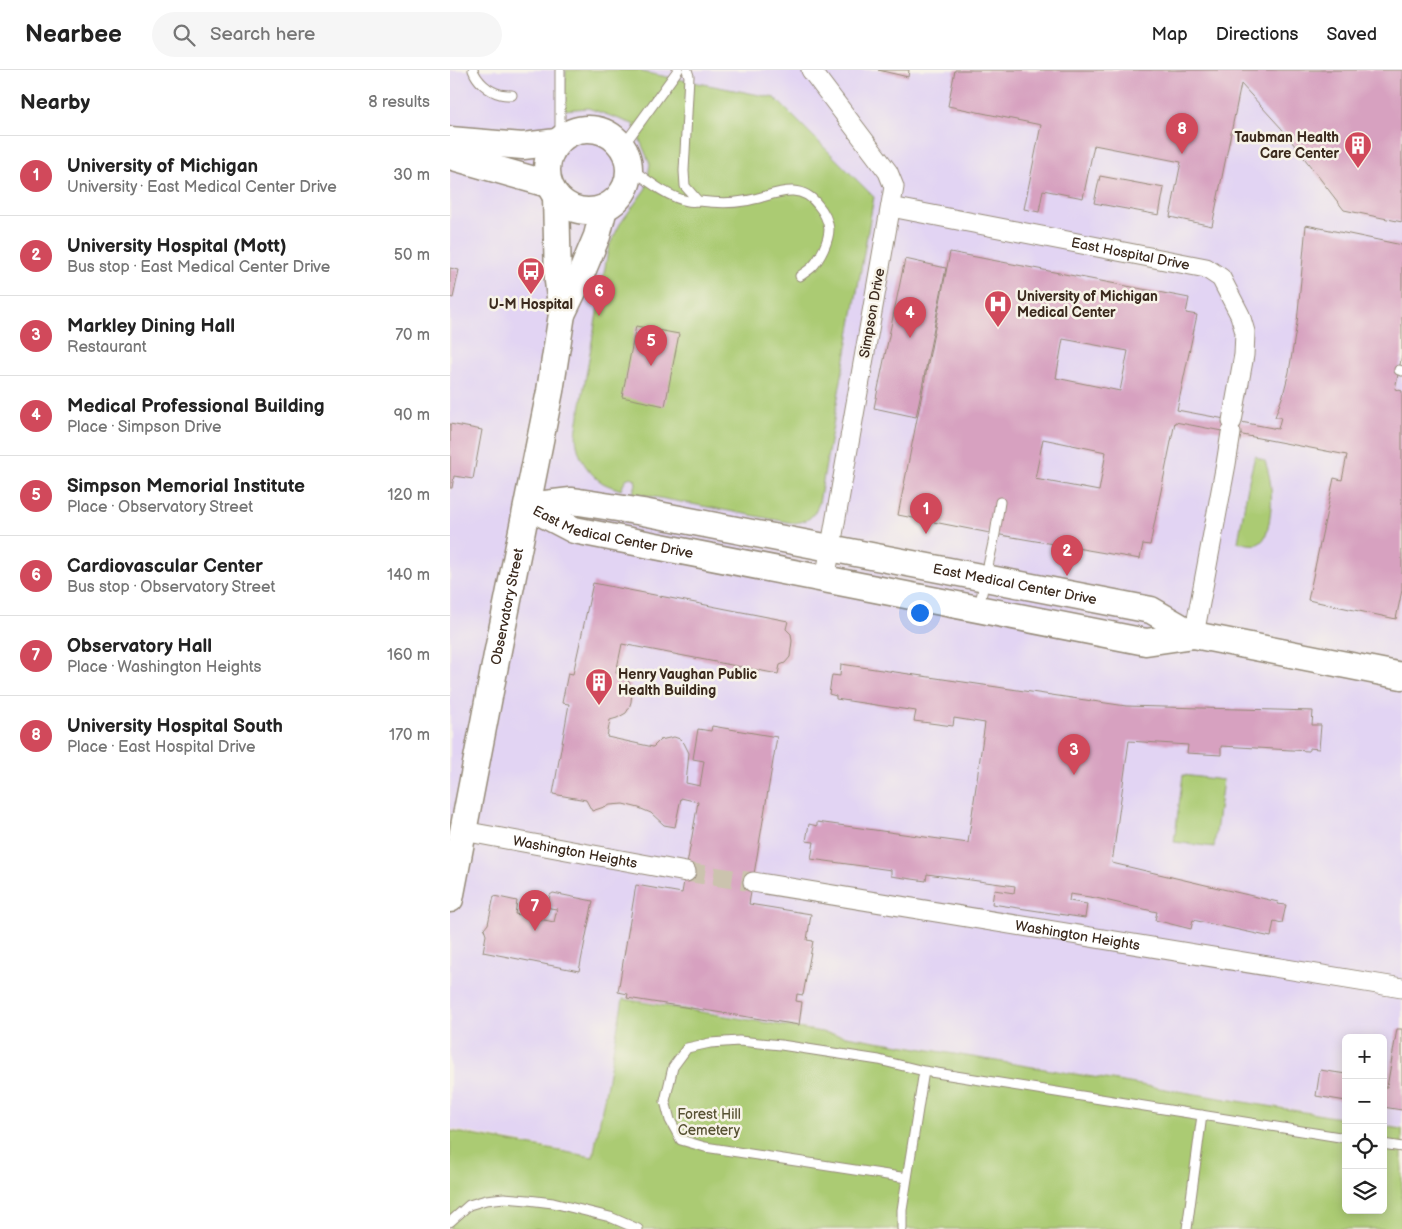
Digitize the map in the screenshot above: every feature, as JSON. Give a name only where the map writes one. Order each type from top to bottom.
[{"type":"street","name":"Simpson Drive","points":[[811,70],[888,172],[894,188],[825,580]]},
{"type":"street","points":[[591,129],[603,132],[626,156],[628,181],[616,200],[604,208],[591,211],[576,210],[564,204],[552,190],[546,169],[549,155],[559,141],[568,134],[577,130],[591,129]]},
{"type":"street","points":[[450,140],[523,146],[559,141]]},
{"type":"street","points":[[450,156],[552,190]]},
{"type":"street","name":"Observatory Street","points":[[450,899],[528,506],[550,391],[562,314],[552,190]]},
{"type":"street","name":"East Hospital Drive","points":[[891,207],[1206,268],[1221,278],[1240,314],[1245,332],[1244,355],[1226,464],[1194,634]]},
{"type":"street","name":"Observatory Street","points":[[562,314],[597,236],[604,208]]},
{"type":"street","name":"East Medical Center Drive","points":[[528,506],[571,501],[652,514],[1151,610],[1194,634],[1402,676]]},
{"type":"street","name":"East Medical Center Drive","points":[[528,506],[574,530],[1146,642],[1194,634]]},
{"type":"street","name":"Washington Heights","points":[[463,831],[686,872]]},
{"type":"street","name":"Washington Heights","points":[[753,882],[1402,988]]},
{"type":"lane","points":[[473,70],[484,86],[499,94],[512,95]]},
{"type":"lane","points":[[559,141],[560,70]]},
{"type":"lane","points":[[678,70],[626,156],[665,192],[687,201],[732,203],[754,200],[785,191],[801,192],[815,201],[825,214],[829,230],[826,242],[818,258],[812,267],[800,276]]},
{"type":"lane","points":[[686,70],[689,76],[684,171],[685,186],[698,201]]},
{"type":"lane","points":[[978,609],[995,534],[1000,502]]},
{"type":"lane","points":[[907,1178],[705,1148],[681,1140],[670,1120],[665,1102],[673,1066],[687,1048],[710,1043],[738,1041],[781,1045],[879,1060],[924,1071],[1342,1137]]},
{"type":"lane","points":[[902,1229],[902,1210],[924,1071]]},
{"type":"lane","points":[[1187,1229],[1202,1114]]},
{"type":"lane","points":[[1387,1145],[1402,1147]]},
{"type":"lane","points":[[450,1222],[469,1205],[486,1200],[504,1198],[553,1203],[610,1217],[638,1229]]},
{"type":"shaded area","points":[[450,70],[1402,70],[1402,1128],[1387,1126],[1387,1034],[1342,1034],[1342,1117],[623,998],[592,1156],[450,1129]]},
{"type":"green space","points":[[566,70],[640,70],[642,72],[775,98],[874,197],[819,503],[810,518],[793,523],[633,493],[636,484],[635,479],[631,477],[626,479],[621,490],[598,480],[583,461],[578,450],[576,435],[607,256],[610,244],[620,224],[646,188],[650,164],[633,124],[588,108],[564,110]]},
{"type":"green space","points":[[1255,456],[1265,461],[1270,478],[1271,502],[1270,519],[1265,537],[1261,542],[1253,544],[1238,542]]},
{"type":"green space","points":[[1183,775],[1223,780],[1214,847],[1174,842]]},
{"type":"green space","name":"Forest Hill Cemetery","points":[[623,999],[1342,1118],[1342,1214],[1387,1214],[1387,1127],[1402,1129],[1402,1229],[450,1229],[450,1131],[593,1157]]},
{"type":"building","points":[[878,70],[909,70],[908,77]]},
{"type":"building","points":[[955,70],[1402,70],[1402,222],[1344,210],[1282,129],[1241,84],[1212,226],[1170,217],[1181,162],[1094,145],[1083,198],[1043,190],[1039,212],[1024,209],[1041,125],[948,106]]},
{"type":"building","points":[[1100,176],[1164,188],[1159,215],[1094,203]]},
{"type":"building","points":[[1306,225],[1402,245],[1402,355],[1395,389],[1402,391],[1402,590],[1396,619],[1308,600],[1334,478],[1342,480],[1347,455],[1175,422],[1150,545],[1143,544],[1140,559],[898,515],[950,252],[1189,298],[1186,313],[1197,315],[1177,410],[1278,429],[1281,417],[1275,417],[1289,372],[1297,323]],"holes":[[[1063,339],[1128,351],[1120,391],[1056,378]],[[1043,439],[1106,452],[1099,491],[1035,479]]]},
{"type":"building","points":[[905,259],[946,268],[916,417],[874,408]]},
{"type":"building","points":[[450,268],[459,270],[453,298],[450,297]]},
{"type":"building","points":[[636,326],[679,334],[665,406],[622,397]]},
{"type":"building","points":[[450,424],[482,430],[473,479],[454,476],[452,488],[450,488]]},
{"type":"building","points":[[593,583],[788,621],[786,629],[791,634],[792,641],[790,657],[785,663],[780,665],[778,674],[622,644],[616,673],[629,682],[632,690],[631,702],[626,713],[610,720],[607,737],[653,747],[660,740],[674,737],[680,739],[689,753],[686,783],[700,786],[704,761],[693,759],[698,729],[711,731],[712,726],[777,737],[749,904],[811,914],[807,940],[813,941],[803,995],[797,994],[796,1001],[802,1002],[799,1025],[627,998],[628,994],[618,992],[636,885],[682,893],[698,802],[681,798],[675,827],[664,825],[651,813],[639,808],[623,804],[610,805],[592,811],[586,800],[553,794],[569,704],[562,703],[568,673],[573,674]]},
{"type":"building","points":[[841,664],[1126,706],[1313,711],[1312,725],[1321,725],[1319,749],[1309,748],[1309,751],[1221,746],[1221,755],[1187,753],[1188,745],[1129,741],[1112,863],[1278,902],[1277,904],[1286,905],[1282,923],[1274,921],[1271,937],[1193,920],[1191,929],[1155,920],[1157,912],[1070,894],[1069,901],[1087,904],[1085,918],[992,904],[994,890],[1014,893],[1015,886],[927,874],[926,881],[891,876],[891,870],[811,859],[814,842],[806,841],[809,824],[817,826],[817,822],[968,843],[985,723],[954,718],[953,726],[914,721],[916,711],[836,699],[836,696],[829,694],[832,675],[840,676]]},
{"type":"building","points":[[553,893],[593,901],[579,971],[483,952],[486,935],[484,929],[488,924],[494,896],[517,901],[515,914],[554,922],[557,909],[550,908],[548,905],[550,895]]},
{"type":"building","points":[[1397,1029],[1402,1029],[1402,1110],[1387,1108],[1387,1087]]},
{"type":"building","points":[[1320,1070],[1342,1073],[1342,1100],[1316,1096]]},
{"type":"tunnel","points":[[686,872],[753,882]]},
{"type":"place","name":"University Hospital South","points":[[1182,154]]},
{"type":"place","name":"Taubman Health Care Center","points":[[1358,169]]},
{"type":"place","name":"U-M Hospital","points":[[531,295]]},
{"type":"place","name":"Cardiovascular Center","points":[[599,316]]},
{"type":"place","name":"University of Michigan Medical Center","points":[[998,328]]},
{"type":"place","name":"Medical Professional Building","points":[[910,338]]},
{"type":"place","name":"Simpson Memorial Institute","points":[[651,366]]},
{"type":"place","name":"University of Michigan","points":[[926,534]]},
{"type":"place","name":"University Hospital (Mott)","points":[[1067,576]]},
{"type":"place","name":"Henry Vaughan Public Health Building","points":[[599,706]]},
{"type":"place","name":"Markley Dining Hall","points":[[1074,775]]},
{"type":"place","name":"Observatory Hall","points":[[535,931]]}]
